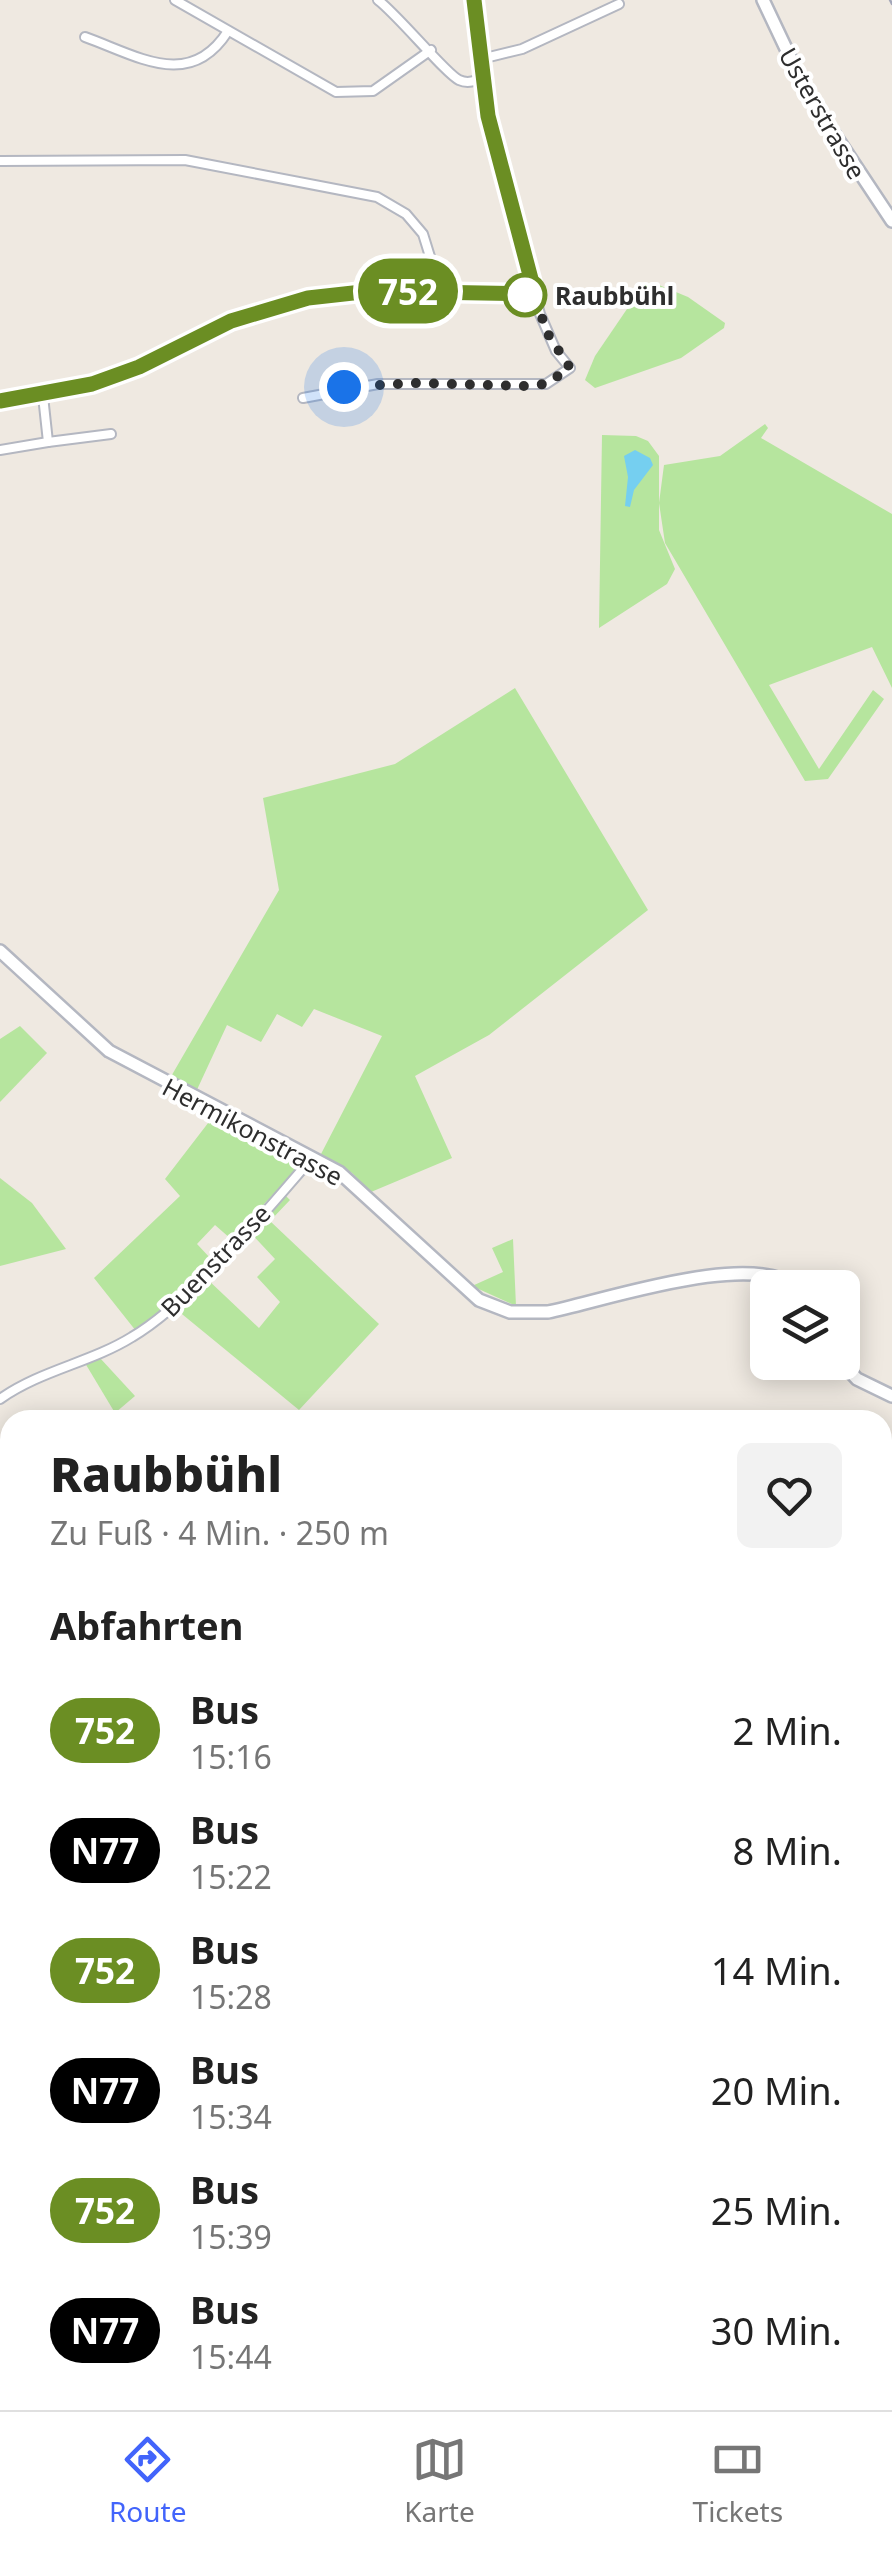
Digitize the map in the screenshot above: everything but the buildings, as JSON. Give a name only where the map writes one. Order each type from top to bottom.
[{"type":"street","points":[[175,0],[317,84],[356,94],[373,91],[432,50]]},
{"type":"street","points":[[378,0],[432,50],[456,79],[468,82],[483,78]]},
{"type":"street","points":[[303,398],[344,387],[378,384],[546,384],[570,368],[546,331],[488,116],[474,0]]},
{"type":"street","name":"Usterstrasse","points":[[763,0],[807,93],[892,221]]},
{"type":"street","points":[[481,59],[512,53],[619,4]]},
{"type":"street","points":[[85,37],[144,58],[188,65],[214,54],[228,31]]},
{"type":"street","points":[[0,161],[185,160],[377,198],[406,214],[422,234],[432,264],[432,292]]},
{"type":"street","points":[[0,400],[43,396],[139,367],[216,327],[285,304],[350,292],[535,294]]},
{"type":"street","points":[[43,396],[48,442]]},
{"type":"street","points":[[0,450],[111,434]]},
{"type":"street","name":"Hermikonstrasse","points":[[0,951],[109,1051],[346,1178],[464,1289],[510,1312],[548,1312],[750,1273]]},
{"type":"street","name":"Buenstrasse","points":[[0,1399],[35,1378],[124,1342],[159,1319],[312,1158]]},
{"type":"street","points":[[860,1380],[892,1396]]},
{"type":"green space","points":[[654,283],[688,297],[725,323],[724,328],[681,358],[595,388],[585,380],[595,356],[644,284]]},
{"type":"green space","points":[[765,424],[768,428],[761,438],[892,514],[892,688],[872,647],[769,685],[819,769],[873,690],[884,699],[828,779],[805,781],[665,543],[659,503],[664,465],[720,456]]},
{"type":"green space","points":[[602,435],[636,436],[648,441],[659,456],[659,530],[675,569],[667,584],[599,628]]},
{"type":"green space","points":[[515,688],[648,910],[489,1035],[415,1076],[452,1158],[371,1192],[352,1173],[321,1154],[382,1036],[314,1009],[302,1027],[277,1014],[261,1042],[227,1025],[195,1094],[169,1080],[279,890],[263,798],[395,764]]},
{"type":"green space","points":[[20,1026],[47,1053],[0,1102],[0,1039]]},
{"type":"green space","points":[[215,1114],[299,1157],[299,1167],[231,1239],[215,1225],[197,1244],[212,1260],[162,1313],[136,1331],[94,1278],[180,1196],[165,1179]]},
{"type":"green space","points":[[0,1178],[32,1203],[66,1249],[0,1266]]},
{"type":"green space","points":[[284,1194],[290,1200],[270,1221],[379,1324],[299,1410],[177,1310],[206,1278],[259,1328],[280,1302],[257,1277],[275,1259],[248,1230]]},
{"type":"green space","points":[[513,1239],[516,1306],[472,1286],[503,1272],[492,1248]]},
{"type":"green space","points":[[100,1358],[135,1396],[113,1410],[85,1363]]},
{"type":"water","points":[[635,450],[650,458],[653,465],[634,490],[630,507],[625,506],[628,477],[624,456]]},
{"type":"railway","points":[[890,0],[892,4]]},
{"type":"bus line","name":"752","points":[[0,401],[92,384],[139,367],[231,321],[308,298],[371,291],[535,294],[488,116],[474,0]]},
{"type":"place","name":"Raubbühl","points":[[525,295]]},
{"type":"route","points":[[344,387],[418,383],[523,386],[546,384],[562,376],[570,368],[546,331],[535,294],[525,295]]}]
